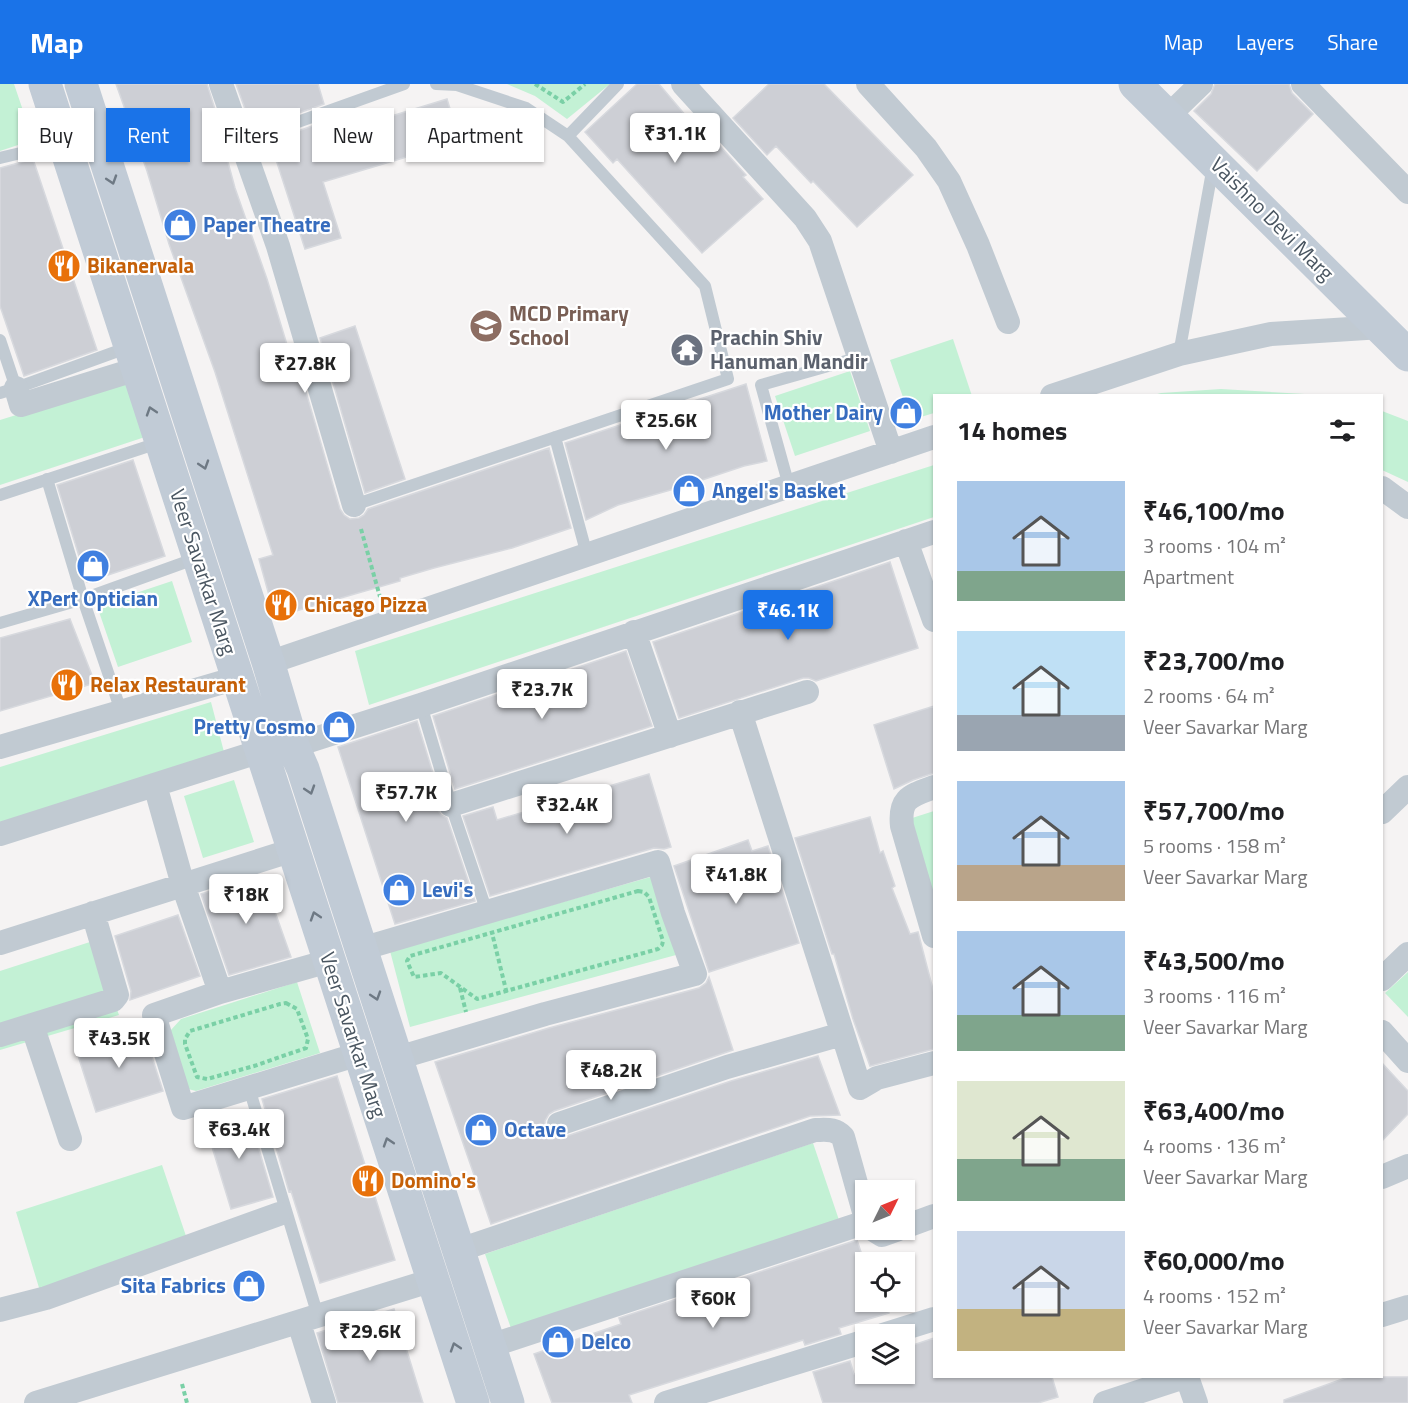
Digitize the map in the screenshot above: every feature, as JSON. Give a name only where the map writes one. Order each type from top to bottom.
[{"type":"street","name":"Veer Savarkar Marg","points":[[45,84],[52,108]]},
{"type":"street","name":"Veer Savarkar Marg","points":[[81,84],[293,746],[396,1054],[508,1403]]},
{"type":"street","points":[[221,84],[230,108]]},
{"type":"street","points":[[683,84],[805,218],[820,242],[891,452]]},
{"type":"street","points":[[868,84],[926,148],[949,181],[978,245],[1008,322]]},
{"type":"street","name":"Vaishno Devi Marg","points":[[1135,84],[1408,355]]},
{"type":"street","points":[[1168,116],[1201,84]]},
{"type":"street","points":[[1304,84],[1408,192]]},
{"type":"street","name":"Veer Savarkar Marg","points":[[69,162],[473,1403]]},
{"type":"street","points":[[249,162],[278,246],[354,505]]},
{"type":"street","points":[[1058,394],[1179,354],[1271,334],[1382,327]]},
{"type":"street","points":[[8,390],[21,405],[134,358]]},
{"type":"street","points":[[268,663],[933,437]]},
{"type":"street","points":[[1383,489],[1408,507]]},
{"type":"street","points":[[293,746],[933,532]]},
{"type":"street","points":[[906,541],[933,617]]},
{"type":"street","points":[[634,632],[670,736]]},
{"type":"street","points":[[0,747],[237,678]]},
{"type":"street","points":[[451,805],[807,692]]},
{"type":"street","points":[[740,712],[860,1088],[877,1078],[933,1063]]},
{"type":"street","points":[[0,834],[261,751]]},
{"type":"street","points":[[155,785],[183,885],[220,992]]},
{"type":"street","points":[[933,787],[914,794],[904,802],[901,812],[902,826],[933,933]]},
{"type":"street","points":[[1383,811],[1408,787]]},
{"type":"street","points":[[0,943],[293,850]]},
{"type":"street","points":[[361,949],[490,922],[658,862],[695,974],[545,1014],[411,1054],[396,1054]]},
{"type":"street","points":[[0,1035],[113,1000],[117,995],[93,914]]},
{"type":"street","points":[[1383,979],[1408,954]]},
{"type":"street","points":[[329,961],[220,992],[154,1015],[183,1108],[252,1077],[359,1054]]},
{"type":"street","points":[[32,1025],[70,1139]]},
{"type":"street","points":[[1383,1033],[1408,1061]]},
{"type":"street","points":[[559,1125],[727,1067],[842,1034]]},
{"type":"street","points":[[459,1250],[815,1130],[838,1131],[843,1137],[855,1181]]},
{"type":"street","points":[[1383,1177],[1408,1166]]},
{"type":"street","points":[[0,1310],[46,1298],[279,1214]]},
{"type":"street","points":[[915,1223],[933,1216]]},
{"type":"street","points":[[490,1346],[855,1225]]},
{"type":"street","points":[[36,1403],[433,1280]]},
{"type":"street","points":[[1383,1315],[1408,1307]]},
{"type":"street","points":[[309,1319],[324,1403]]},
{"type":"street","points":[[915,1325],[933,1319]]},
{"type":"street","points":[[666,1403],[855,1344]]},
{"type":"street","points":[[1105,1403],[1182,1378]]},
{"type":"street","points":[[1185,1378],[1196,1403]]},
{"type":"lane","points":[[300,121],[404,84]]},
{"type":"lane","points":[[354,505],[728,379],[705,286],[568,136],[526,108],[457,85],[436,84]]},
{"type":"lane","points":[[568,136],[618,84]]},
{"type":"lane","points":[[0,159],[18,154]]},
{"type":"lane","points":[[1179,354],[1214,161]]},
{"type":"lane","points":[[0,340],[8,390]]},
{"type":"lane","points":[[789,486],[761,385],[860,357]]},
{"type":"lane","points":[[555,437],[587,555]]},
{"type":"lane","points":[[0,495],[161,441]]},
{"type":"lane","points":[[47,479],[83,599],[121,711]]},
{"type":"lane","points":[[0,623],[83,599],[199,557]]},
{"type":"lane","points":[[421,705],[490,922]]},
{"type":"lane","points":[[252,1077],[309,1319]]},
{"type":"path","points":[[535,84],[563,102],[585,84]]},
{"type":"path","points":[[354,505],[388,623]]},
{"type":"path","points":[[638,891],[644,892],[649,897],[663,940],[658,949],[477,999],[441,973],[414,977],[407,961],[410,956],[490,922],[638,891]]},
{"type":"path","points":[[490,922],[506,992]]},
{"type":"path","points":[[280,1004],[293,1005],[297,1009],[308,1039],[306,1048],[252,1077],[207,1079],[197,1077],[185,1044],[186,1035],[194,1029],[280,1004]]},
{"type":"green space","points":[[0,84],[14,84],[22,108],[18,108],[18,145],[0,151]]},
{"type":"green space","points":[[507,84],[610,84],[567,119],[535,96]]},
{"type":"green space","points":[[953,339],[971,394],[933,394],[933,413],[911,420],[890,360]]},
{"type":"green space","points":[[850,371],[870,431],[795,456],[775,396]]},
{"type":"green space","points":[[129,380],[148,436],[0,485],[0,420]]},
{"type":"green space","points":[[1221,389],[1305,394],[1157,394]]},
{"type":"green space","points":[[1383,411],[1408,421],[1408,482],[1383,470]]},
{"type":"green space","points":[[933,465],[933,517],[369,705],[355,651]]},
{"type":"green space","points":[[172,581],[192,642],[118,667],[97,606]]},
{"type":"green space","points":[[211,702],[224,752],[0,823],[0,767]]},
{"type":"green space","points":[[234,780],[254,842],[203,858],[184,796]]},
{"type":"green space","points":[[933,811],[933,893],[909,819]]},
{"type":"green space","points":[[654,876],[676,955],[410,1027],[390,951]]},
{"type":"green space","points":[[93,941],[119,1015],[0,1050],[0,971]]},
{"type":"green space","points":[[1408,972],[1408,1017],[1385,993]]},
{"type":"green space","points":[[297,982],[320,1053],[196,1091],[188,1089],[170,1031],[181,1019]]},
{"type":"green space","points":[[813,1143],[841,1226],[514,1337],[485,1254]]},
{"type":"green space","points":[[162,1165],[186,1236],[40,1291],[16,1212]]},
{"type":"building","points":[[116,84],[207,84],[215,108],[202,108],[202,162],[228,162],[288,348],[293,347],[340,509],[344,515],[350,519],[359,518],[368,509],[549,448],[571,528],[512,548],[434,568],[400,578],[400,581],[275,617],[259,559],[273,555],[215,372],[169,244],[144,162],[190,162],[190,108],[125,108]]},
{"type":"building","points":[[236,84],[318,84],[324,104],[300,113],[300,108],[245,108]]},
{"type":"building","points":[[637,84],[659,84],[708,142],[713,138],[746,175],[743,177],[763,199],[702,253],[617,159],[613,163],[585,132]]},
{"type":"building","points":[[769,84],[824,84],[913,175],[857,227],[776,146],[767,155],[733,118]]},
{"type":"building","points":[[1215,84],[1289,84],[1292,93],[1313,114],[1257,171],[1194,111],[1211,94]]},
{"type":"building","points":[[447,99],[450,108],[418,108]]},
{"type":"building","points":[[406,112],[406,157],[394,161],[394,115]]},
{"type":"building","points":[[312,126],[312,162],[390,162],[323,182],[341,238],[305,249],[277,162],[300,162],[300,130]]},
{"type":"building","points":[[22,162],[34,162],[97,350],[24,376],[0,306],[0,168]]},
{"type":"building","points":[[355,326],[405,479],[365,493],[320,338]]},
{"type":"building","points":[[746,384],[767,461],[618,505],[586,520],[565,443]]},
{"type":"building","points":[[133,460],[165,556],[87,582],[57,485]]},
{"type":"building","points":[[890,562],[918,648],[816,681],[803,678],[679,718],[653,642]]},
{"type":"building","points":[[70,619],[95,683],[0,711],[0,638]]},
{"type":"building","points":[[626,651],[652,726],[455,789],[433,716]]},
{"type":"building","points":[[933,706],[933,773],[894,789],[874,725]]},
{"type":"building","points":[[417,721],[440,796],[437,809],[447,818],[475,901],[395,924],[338,747]]},
{"type":"building","points":[[649,774],[671,847],[654,848],[490,896],[463,816],[493,807],[497,820]]},
{"type":"building","points":[[870,817],[880,853],[883,851],[895,886],[892,888],[910,934],[918,932],[933,989],[933,1049],[870,1066],[795,838]]},
{"type":"building","points":[[748,840],[752,851],[768,846],[799,943],[709,972],[674,866]]},
{"type":"building","points":[[262,875],[291,957],[229,975],[201,894]]},
{"type":"building","points":[[178,915],[200,976],[130,1000],[131,991],[115,936]]},
{"type":"building","points":[[709,977],[733,1050],[554,1111],[545,1121],[545,1128],[549,1134],[556,1138],[564,1137],[731,1081],[818,1056],[840,1115],[810,1116],[491,1224],[435,1062],[549,1028],[699,988],[706,983]]},
{"type":"building","points":[[142,1026],[163,1091],[96,1112],[75,1046]]},
{"type":"building","points":[[1383,1064],[1408,1091],[1408,1114],[1383,1140]]},
{"type":"building","points":[[337,1076],[395,1260],[320,1283],[291,1191],[289,1192],[262,1099]]},
{"type":"building","points":[[248,1112],[273,1197],[231,1209],[205,1124]]},
{"type":"building","points":[[857,1240],[861,1252],[855,1252],[855,1312],[889,1313],[839,1328],[841,1334],[805,1345],[803,1340],[629,1395],[632,1403],[552,1403],[534,1354],[621,1324],[619,1318]]},
{"type":"building","points":[[394,1309],[423,1403],[338,1403],[317,1333]]},
{"type":"building","points":[[933,1338],[933,1378],[1052,1378],[1058,1397],[1038,1403],[823,1403],[813,1372],[850,1361],[855,1384],[915,1384],[915,1344]]},
{"type":"building","points":[[1408,1377],[1408,1403],[1284,1403],[1284,1400],[1345,1378]]},
{"type":"place","name":"Paper Theatre","points":[[180,225]]},
{"type":"place","name":"Bikanervala","points":[[64,266]]},
{"type":"place","name":"MCD Primary School","points":[[486,326]]},
{"type":"place","name":"Prachin Shiv Hanuman Mandir","points":[[687,350]]},
{"type":"place","name":"Mother Dairy","points":[[906,413]]},
{"type":"place","name":"Angel's Basket","points":[[689,491]]},
{"type":"place","name":"XPert Optician","points":[[93,566]]},
{"type":"place","name":"Chicago Pizza","points":[[281,605]]},
{"type":"place","name":"Relax Restaurant","points":[[67,685]]},
{"type":"place","name":"Pretty Cosmo","points":[[339,727]]},
{"type":"place","name":"Levi's","points":[[399,890]]},
{"type":"place","name":"Octave","points":[[481,1130]]},
{"type":"place","name":"Domino's","points":[[368,1181]]},
{"type":"place","name":"Sita Fabrics","points":[[249,1286]]},
{"type":"place","name":"Delco","points":[[558,1342]]}]
